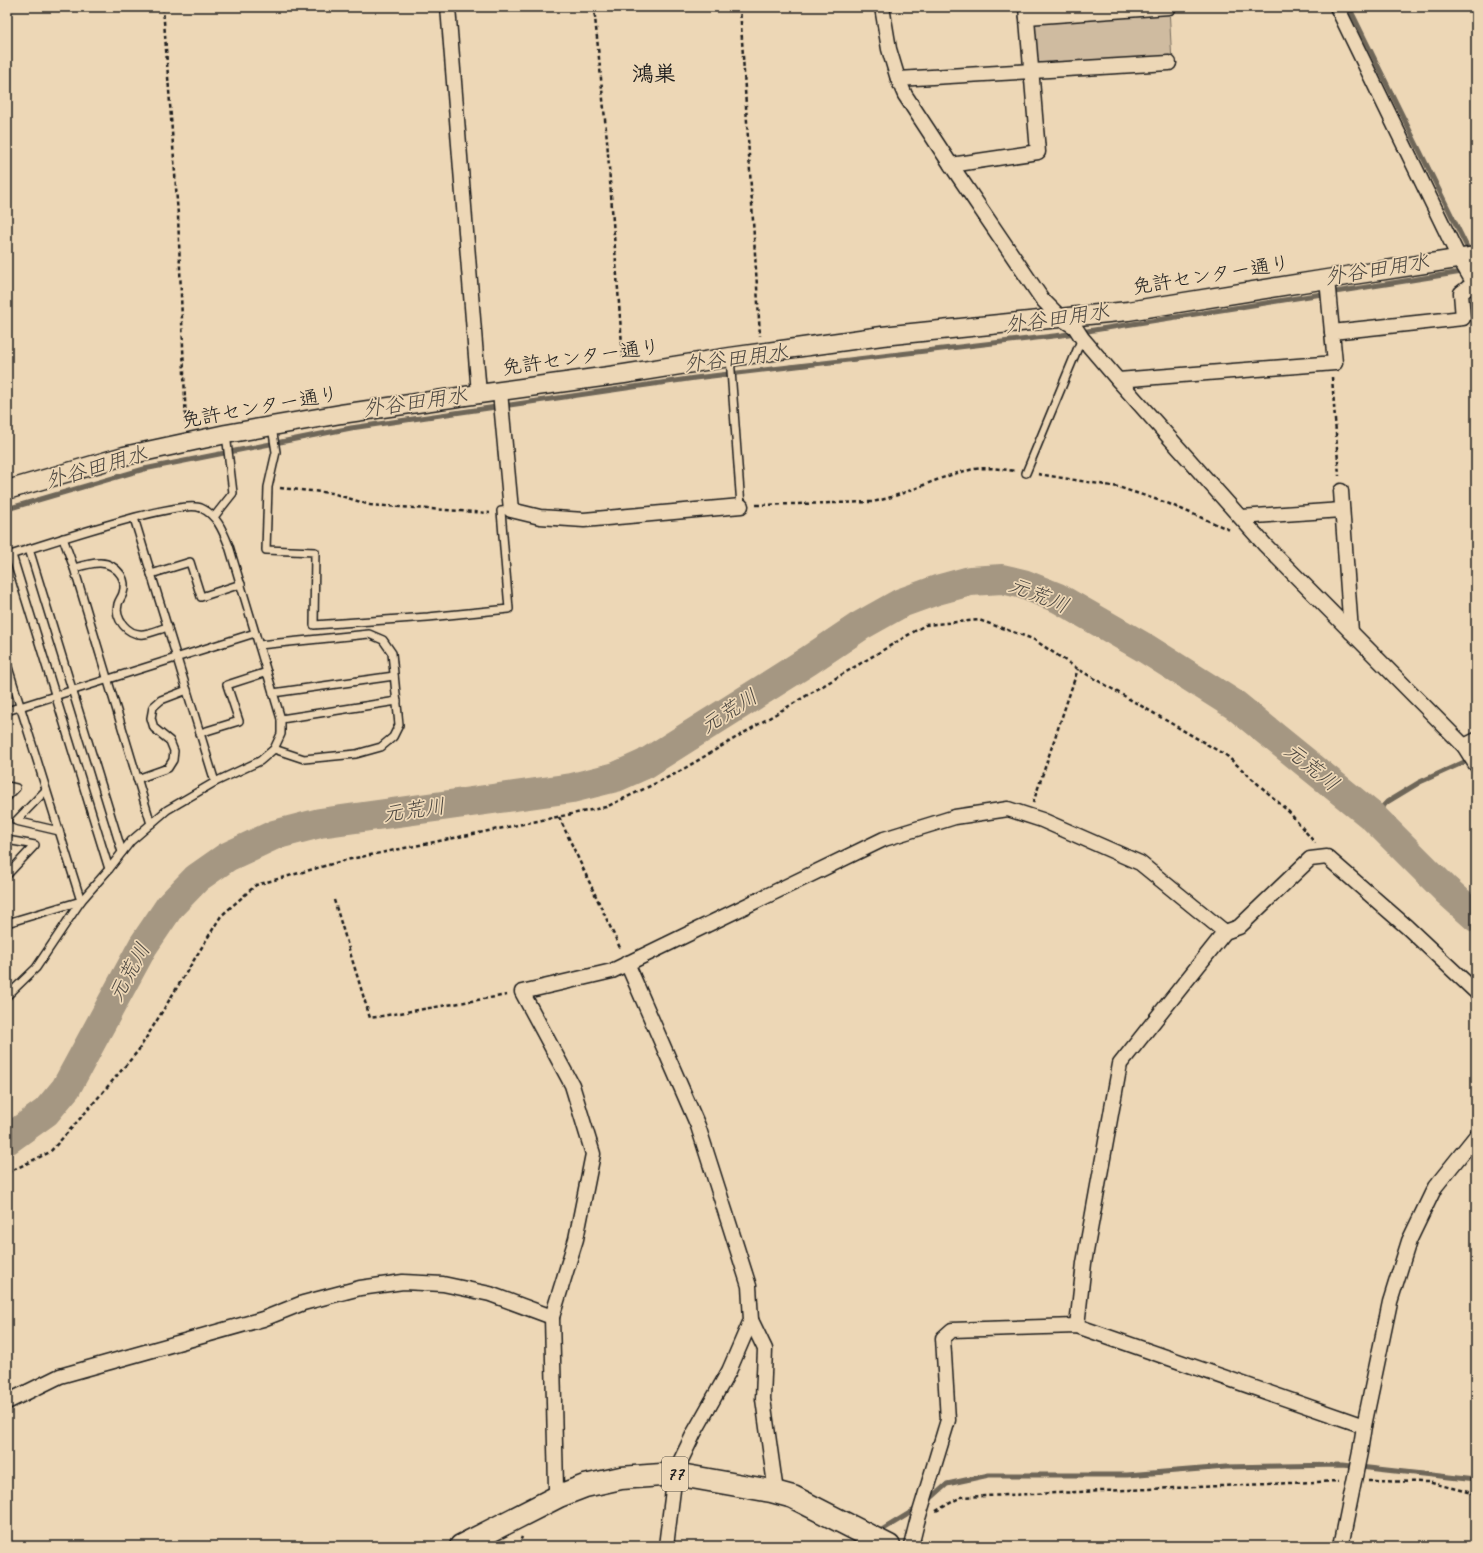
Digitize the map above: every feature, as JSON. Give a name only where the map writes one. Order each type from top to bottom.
[{"type":"main road","name":"77","points":[[461,1546],[559,1496],[585,1486],[620,1478],[675,1474],[776,1492],[793,1497],[889,1546]]},
{"type":"street","points":[[448,7],[479,394]]},
{"type":"street","points":[[882,7],[889,49],[898,79],[906,95],[950,165],[1042,299],[1062,319],[1075,328],[1118,380],[1265,545],[1351,632],[1470,743],[1476,765]]},
{"type":"street","points":[[950,165],[1038,152],[1027,12],[1168,7]]},
{"type":"street","points":[[1332,332],[1462,318],[1461,293],[1475,285],[1468,257],[1337,7]]},
{"type":"street","points":[[898,79],[1169,62]]},
{"type":"street","name":"免許センター通り","points":[[7,490],[124,456],[226,434],[341,414],[624,374],[761,352],[882,336],[1062,319],[1128,311],[1468,257]]},
{"type":"street","points":[[1118,380],[1335,363],[1327,279]]},
{"type":"street","points":[[500,392],[506,510],[540,517],[584,520],[741,506]]},
{"type":"street","points":[[1341,491],[1351,632]]},
{"type":"street","points":[[1241,517],[1342,510]]},
{"type":"street","points":[[559,1496],[556,1488],[552,1316],[576,1239],[593,1154],[572,1085],[522,992],[612,971],[884,839],[955,817],[1008,810],[1042,820],[1140,863],[1225,932]]},
{"type":"street","points":[[1077,1326],[1084,1263],[1120,1064],[1225,932],[1239,927],[1310,859],[1327,857],[1407,927],[1476,992]]},
{"type":"street","points":[[627,963],[698,1126],[749,1286],[752,1320],[765,1349],[763,1399],[776,1492]]},
{"type":"street","points":[[1341,1546],[1390,1302],[1409,1240],[1435,1187],[1476,1136]]},
{"type":"street","points":[[7,1402],[60,1376],[263,1318],[303,1303],[360,1288],[403,1282],[443,1284],[490,1294],[552,1316]]},
{"type":"street","points":[[666,1546],[675,1474],[694,1433],[729,1371],[752,1320]]},
{"type":"street","points":[[911,1546],[948,1420],[943,1338],[952,1330],[1077,1326],[1364,1426]]},
{"type":"lane","points":[[1026,473],[1082,338]]},
{"type":"lane","points":[[730,357],[741,506]]},
{"type":"lane","points":[[272,427],[276,452],[268,487],[266,550],[315,552],[314,625],[428,617],[509,609],[506,510]]},
{"type":"lane","points":[[214,517],[234,493],[226,434]]},
{"type":"lane","points":[[7,996],[36,968],[81,901],[109,869],[131,842],[167,810],[215,782],[260,761],[274,750],[281,734],[281,719],[241,584],[222,527],[214,517],[201,507],[189,506],[168,509],[63,538],[9,556],[55,695],[109,869]]},
{"type":"lane","points":[[134,518],[215,782]]},
{"type":"lane","points":[[63,538],[74,568],[151,824]]},
{"type":"lane","points":[[28,549],[122,852]]},
{"type":"lane","points":[[74,568],[95,562],[107,563],[116,569],[123,579],[124,586],[124,592],[118,604],[118,614],[122,624],[130,632],[143,634],[168,627]]},
{"type":"lane","points":[[151,574],[190,562],[201,597],[241,584]]},
{"type":"lane","points":[[7,711],[255,633]]},
{"type":"lane","points":[[259,645],[369,634],[383,640],[392,653],[399,724],[393,737],[381,747],[356,754],[304,759],[274,750]]},
{"type":"lane","points":[[7,664],[81,901]]},
{"type":"lane","points":[[200,733],[239,721],[227,685],[267,672]]},
{"type":"lane","points":[[273,694],[394,676]]},
{"type":"lane","points":[[137,779],[168,768],[173,760],[174,751],[170,741],[154,728],[151,718],[153,707],[161,700],[187,690]]},
{"type":"lane","points":[[281,719],[397,701]]},
{"type":"lane","points":[[7,786],[16,788],[7,797]]},
{"type":"lane","points":[[46,790],[16,821],[59,831]]},
{"type":"lane","points":[[7,840],[35,845],[7,875]]},
{"type":"lane","points":[[7,923],[81,901]]},
{"type":"path","points":[[163,7],[178,215],[187,443]]},
{"type":"path","points":[[594,7],[607,140],[624,374]]},
{"type":"path","points":[[740,7],[761,352]]},
{"type":"path","points":[[1331,363],[1341,491]]},
{"type":"path","points":[[741,506],[872,502],[884,500],[936,480],[976,469],[995,468],[1118,487],[1167,503],[1230,530]]},
{"type":"path","points":[[268,487],[332,493],[370,505],[488,513],[506,510]]},
{"type":"path","points":[[7,1173],[50,1152],[85,1113],[138,1051],[221,916],[256,885],[346,860],[606,807],[675,774],[925,625],[979,620],[1033,640],[1078,669],[1226,756],[1289,812],[1327,857]]},
{"type":"path","points":[[1029,816],[1078,669]]},
{"type":"path","points":[[559,817],[627,963]]},
{"type":"path","points":[[334,900],[370,1018],[522,992]]},
{"type":"path","points":[[917,1522],[961,1497],[1354,1478],[1428,1482],[1476,1494]]},
{"type":"shaded area","points":[[1169,7],[1172,63],[1031,70],[1027,17]]},
{"type":"waterway","points":[[1349,7],[1470,253],[1476,270]]},
{"type":"waterway","name":"外谷田用水","points":[[7,509],[144,469],[351,428],[695,378],[1062,335],[1475,270]]},
{"type":"waterway","name":"元荒川","points":[[7,1140],[46,1112],[66,1088],[143,946],[170,906],[197,878],[227,857],[274,835],[320,823],[572,788],[616,777],[645,764],[808,661],[860,626],[901,603],[937,590],[970,581],[1002,579],[1023,584],[1058,598],[1145,648],[1235,705],[1373,817],[1446,890],[1476,917]]},
{"type":"waterway","points":[[1373,817],[1387,802],[1420,782],[1471,759]]},
{"type":"waterway","points":[[928,1501],[947,1484],[989,1475],[1127,1475],[1226,1467],[1342,1465],[1476,1480]]},
{"type":"waterway","points":[[877,1533],[918,1508]]},
{"type":"waterway","points":[[856,1546],[865,1541]]},
{"type":"district","name":"鴻巣","points":[[654,74]]}]
